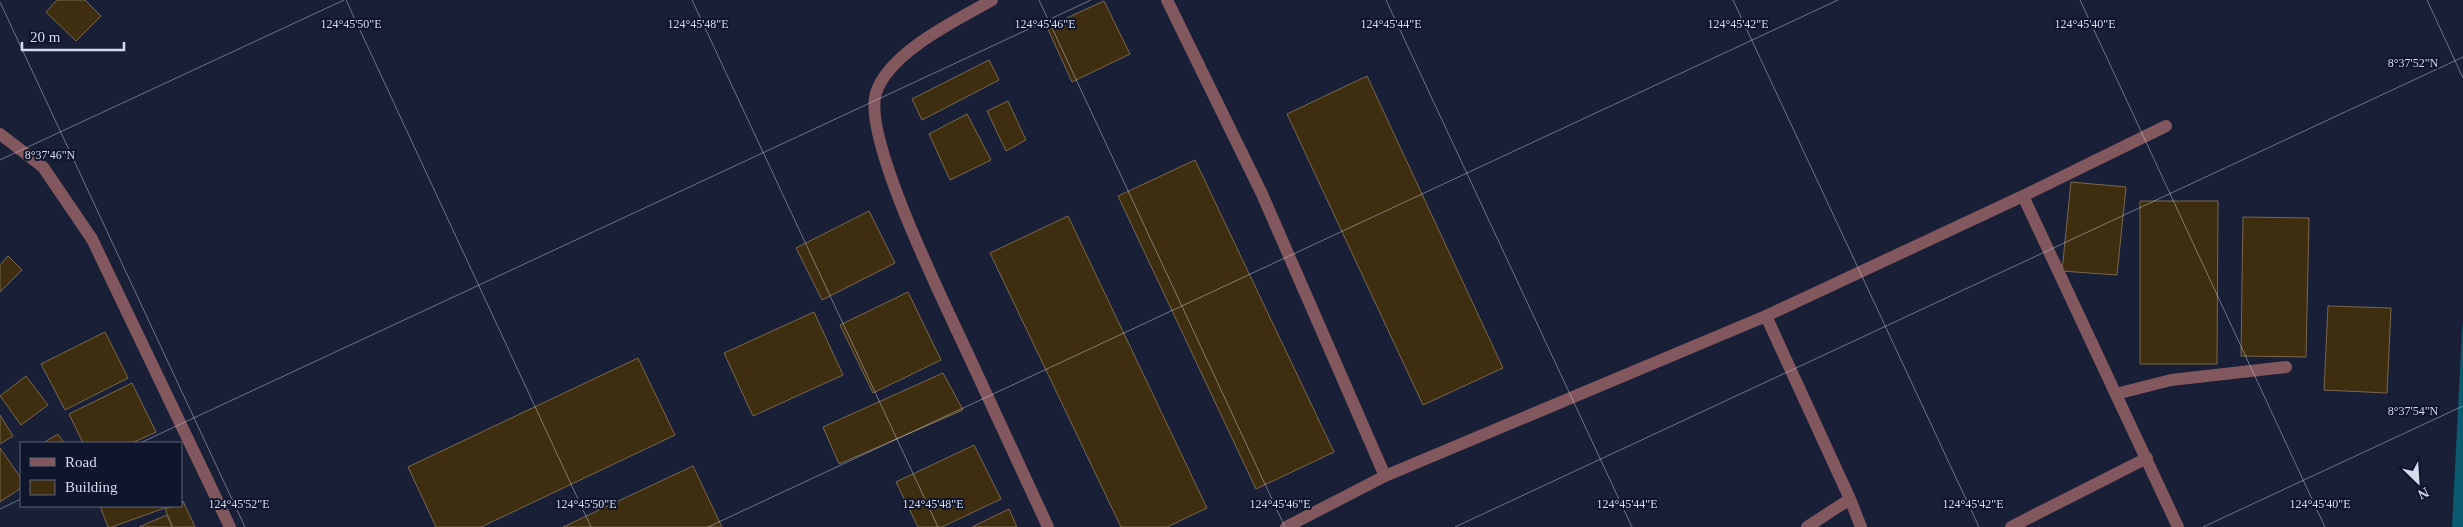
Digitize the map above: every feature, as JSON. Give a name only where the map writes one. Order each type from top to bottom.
[{"type":"street","points":[[992,0],[939,29],[896,63],[883,77],[876,95],[875,118],[887,165],[920,250],[1048,527]]},
{"type":"street","points":[[1166,0],[1262,194],[1385,476]]},
{"type":"street","points":[[1286,527],[1385,476],[1766,316],[2023,196],[2166,126]]},
{"type":"street","points":[[0,134],[43,167],[92,239],[230,527]]},
{"type":"street","points":[[2023,196],[2178,527]]},
{"type":"street","points":[[1766,316],[1861,527]]},
{"type":"street","points":[[2116,394],[2171,380],[2286,367]]},
{"type":"street","points":[[2011,527],[2147,458]]},
{"type":"street","points":[[1807,527],[1850,499]]},
{"type":"water","points":[[2463,320],[2463,527],[2452,527],[2462,331]]},
{"type":"building","points":[[57,0],[85,0],[101,16],[76,41],[46,12]]},
{"type":"building","points":[[1104,1],[1130,54],[1072,82],[1047,27]]},
{"type":"building","points":[[989,60],[999,80],[922,120],[912,99]]},
{"type":"building","points":[[1367,76],[1503,368],[1423,405],[1287,114]]},
{"type":"building","points":[[1008,101],[1026,140],[1006,151],[987,111]]},
{"type":"building","points":[[967,114],[991,160],[950,180],[929,134]]},
{"type":"building","points":[[1195,160],[1334,452],[1256,489],[1118,196]]},
{"type":"building","points":[[2071,182],[2126,187],[2117,275],[2062,271]]},
{"type":"building","points":[[2140,201],[2218,201],[2217,364],[2140,364]]},
{"type":"building","points":[[869,211],[895,263],[822,300],[796,248]]},
{"type":"building","points":[[1068,216],[1207,508],[1167,527],[1121,527],[990,253]]},
{"type":"building","points":[[2243,217],[2309,218],[2306,357],[2241,356]]},
{"type":"building","points":[[8,256],[22,270],[0,292],[0,265]]},
{"type":"building","points":[[908,292],[941,360],[873,393],[840,325]]},
{"type":"building","points":[[2328,306],[2391,308],[2387,393],[2324,390]]},
{"type":"building","points":[[814,312],[843,375],[753,416],[724,353]]},
{"type":"building","points":[[105,332],[128,378],[65,410],[41,364]]},
{"type":"building","points":[[638,358],[675,435],[481,527],[436,527],[408,467]]},
{"type":"building","points":[[943,373],[963,410],[839,464],[823,427]]},
{"type":"building","points":[[26,376],[48,405],[21,425],[0,396]]},
{"type":"building","points":[[132,383],[156,432],[134,442],[83,442],[69,414]]},
{"type":"building","points":[[0,415],[13,436],[0,444]]},
{"type":"building","points":[[58,434],[63,442],[45,442]]},
{"type":"building","points":[[974,445],[1001,499],[942,527],[918,527],[896,482]]},
{"type":"building","points":[[0,448],[20,477],[20,489],[0,502]]},
{"type":"building","points":[[693,466],[722,527],[563,527]]},
{"type":"building","points":[[183,501],[195,527],[173,527],[165,509],[182,507]]},
{"type":"building","points":[[100,507],[167,507],[112,527],[108,527]]},
{"type":"building","points":[[1009,509],[1017,527],[972,527]]},
{"type":"building","points":[[167,515],[172,527],[139,527]]}]
